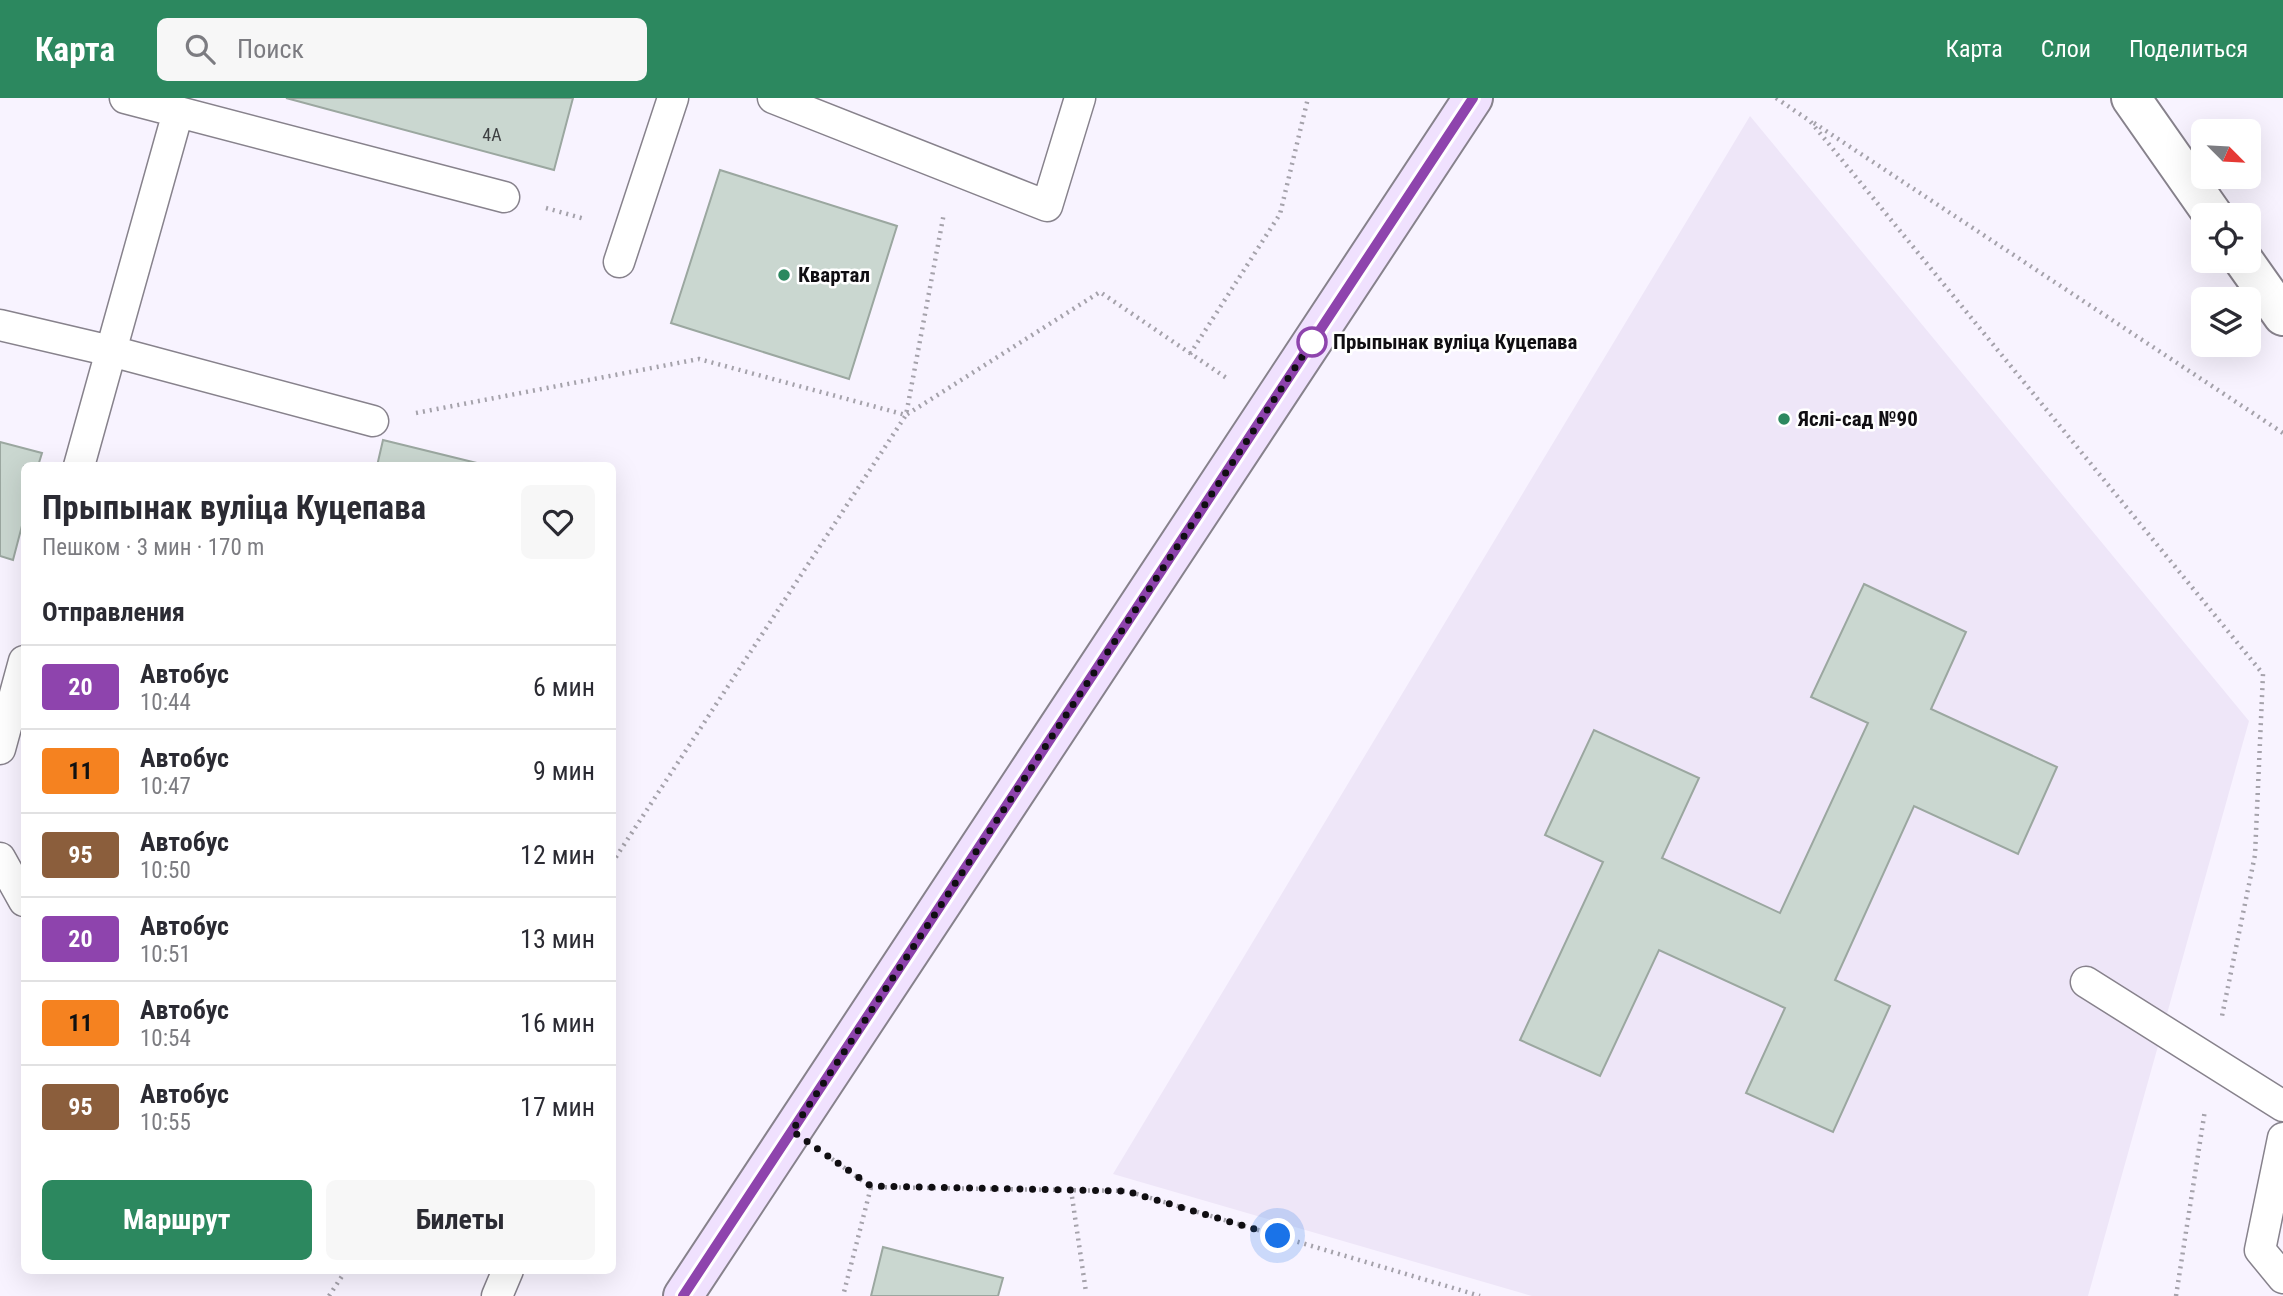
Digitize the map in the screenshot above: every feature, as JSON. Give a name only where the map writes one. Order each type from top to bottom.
[{"type":"main road","points":[[683,1296],[1473,98]]},
{"type":"street","points":[[2131,98],[2205,203]]},
{"type":"street","points":[[2253,273],[2283,316]]},
{"type":"lane","points":[[125,98],[504,197]]},
{"type":"lane","points":[[619,262],[673,98]]},
{"type":"lane","points":[[773,98],[1047,206],[1080,98]]},
{"type":"lane","points":[[80,462],[178,112]]},
{"type":"lane","points":[[0,325],[111,351],[373,421]]},
{"type":"lane","points":[[0,749],[21,672]]},
{"type":"lane","points":[[0,858],[21,896]]},
{"type":"lane","points":[[2087,982],[2283,1106]]},
{"type":"lane","points":[[2283,1138],[2260,1250],[2283,1278]]},
{"type":"lane","points":[[497,1296],[506,1274]]},
{"type":"path","points":[[1190,354],[1280,214],[1308,98]]},
{"type":"path","points":[[1776,98],[2283,433]]},
{"type":"path","points":[[1810,121],[2263,674],[2255,855],[2213,1062],[2176,1296]]},
{"type":"path","points":[[616,857],[906,415],[952,168]]},
{"type":"path","points":[[504,197],[630,231]]},
{"type":"path","points":[[373,421],[699,359],[906,415],[1100,292],[1269,407]]},
{"type":"path","points":[[792,1131],[871,1186],[1126,1191],[1480,1296]]},
{"type":"path","points":[[843,1296],[871,1186]]},
{"type":"path","points":[[1071,1190],[1086,1292]]},
{"type":"path","points":[[329,1296],[343,1274]]},
{"type":"shaded area","name":"Яслі-сад №90","points":[[1750,116],[2249,721],[2088,1296],[1532,1296],[1113,1174]]},
{"type":"building","points":[[286,98],[573,98],[554,170]]},
{"type":"building","name":"Квартал","points":[[720,170],[897,226],[849,379],[671,323]]},
{"type":"building","points":[[383,440],[473,462],[378,462]]},
{"type":"building","points":[[0,442],[42,453],[39,462],[21,462],[21,529],[13,560],[0,556]]},
{"type":"building","points":[[1864,584],[1966,632],[1931,709],[2057,767],[2018,854],[1914,806],[1835,980],[1890,1006],[1833,1132],[1746,1093],[1785,1008],[1659,950],[1600,1076],[1520,1040],[1603,862],[1545,835],[1594,730],[1699,778],[1662,858],[1780,913],[1868,723],[1811,697]]},
{"type":"building","points":[[883,1247],[1003,1278],[998,1296],[871,1296]]},
{"type":"bus line","name":"20","points":[[683,1296],[1473,98]]},
{"type":"place","name":"Квартал","points":[[784,275]]},
{"type":"place","name":"Прыпынак вуліца Куцепава","points":[[1312,342]]},
{"type":"place","name":"Яслі-сад №90","points":[[1784,419]]},
{"type":"route","points":[[1278,1236],[1126,1191],[871,1186],[792,1131],[1312,342]]}]
